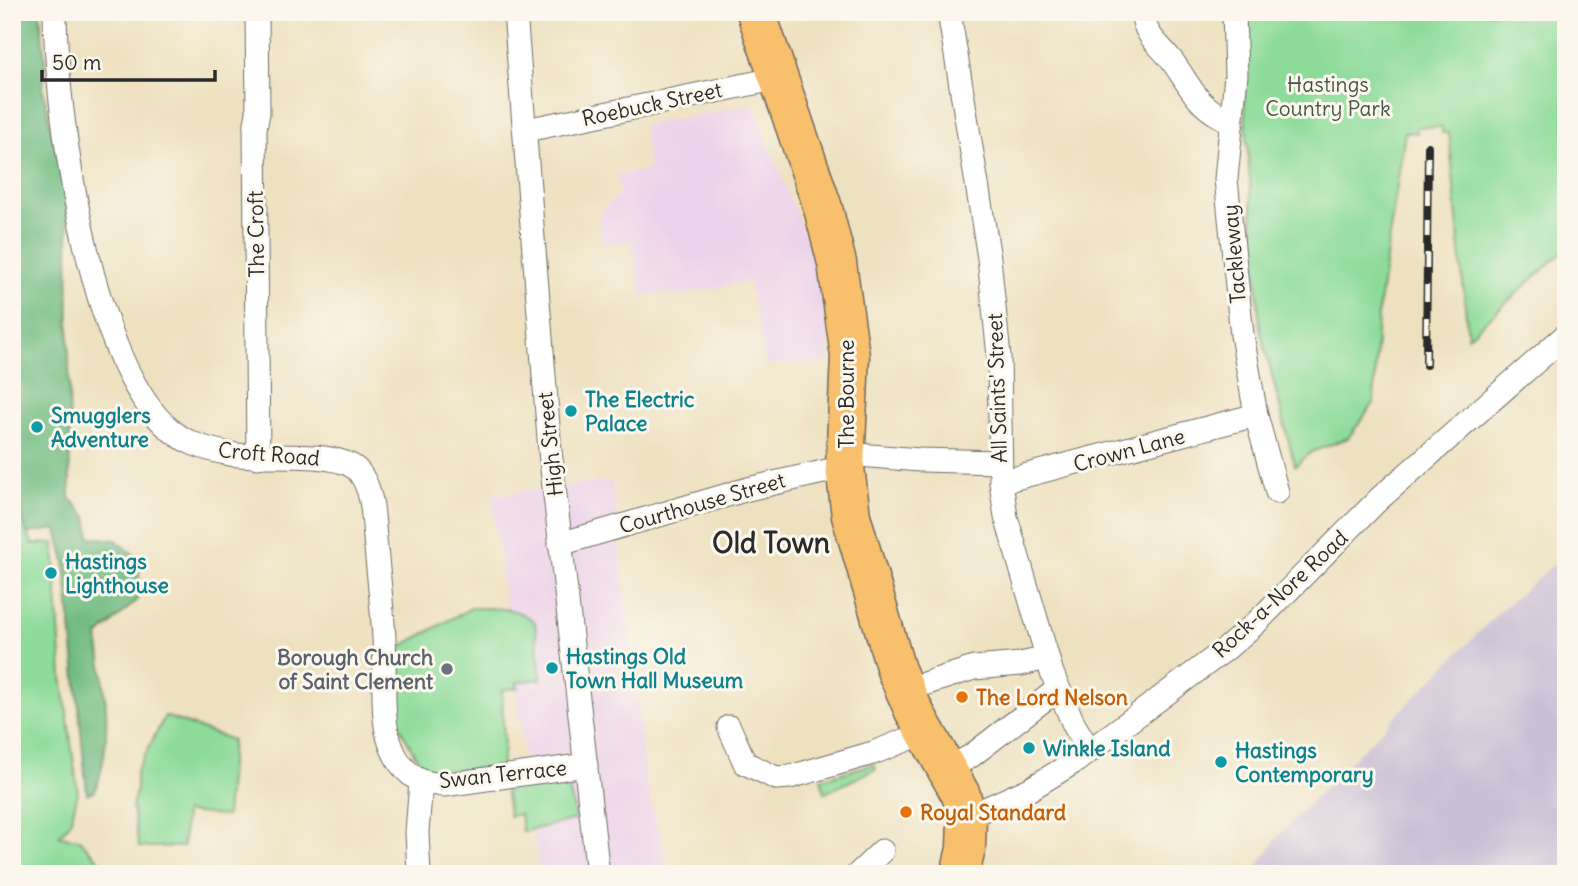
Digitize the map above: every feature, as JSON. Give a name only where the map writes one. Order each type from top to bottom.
[{"type":"highway","name":"The Bourne","points":[[756,12],[823,208],[843,297],[850,383],[846,460],[851,516],[869,586],[905,690],[948,769],[967,817]]},
{"type":"highway","points":[[960,874],[967,849],[967,817]]},
{"type":"street","name":"Croft Road","points":[[55,12],[59,99],[68,162],[101,301],[142,396],[163,423],[184,441],[230,454],[341,462],[358,470],[370,493],[384,640],[384,712],[400,764],[421,782]]},
{"type":"street","name":"The Croft","points":[[257,12],[258,113],[255,129],[258,457]]},
{"type":"street","name":"High Street","points":[[515,12],[526,130],[539,331],[597,874]]},
{"type":"street","name":"All Saints' Street","points":[[949,12],[989,258],[999,357],[1000,472],[1006,517],[1058,689],[1090,751]]},
{"type":"street","points":[[1142,12],[1149,37],[1172,61],[1191,92],[1209,111],[1232,122]]},
{"type":"street","name":"Tackleway","points":[[1234,12],[1236,75],[1226,179],[1242,335],[1256,415],[1277,492]]},
{"type":"street","name":"Roebuck Street","points":[[526,130],[779,78]]},
{"type":"street","name":"Rock-a-Nore Road","points":[[967,817],[1030,789],[1090,751],[1256,623],[1379,499],[1566,335]]},
{"type":"street","name":"Crown Lane","points":[[1000,472],[1256,415]]},
{"type":"street","name":"Courthouse Street","points":[[560,544],[846,460],[920,460],[1000,472]]},
{"type":"street","points":[[905,690],[974,668],[1021,664],[1047,658]]},
{"type":"street","points":[[948,769],[971,756],[1058,689]]},
{"type":"street","points":[[729,727],[745,763],[776,778],[790,777],[873,753],[926,732]]},
{"type":"street","name":"Swan Terrace","points":[[421,782],[444,785],[586,765]]},
{"type":"street","points":[[419,874],[417,832],[421,782]]},
{"type":"street","points":[[858,874],[882,851]]},
{"type":"shaded area","points":[[754,107],[810,249],[828,317],[829,362],[766,364],[749,281],[670,296],[670,292],[642,296],[631,241],[603,245],[599,213],[620,193],[616,175],[649,170],[643,125]]},
{"type":"shaded area","points":[[612,481],[645,778],[669,874],[539,874],[492,495]]},
{"type":"shaded area","points":[[1566,554],[1566,874],[1252,874],[1281,833],[1355,757],[1499,612]]},
{"type":"green space","points":[[12,12],[40,12],[45,61],[43,89],[68,210],[70,498],[87,517],[90,537],[116,540],[140,560],[138,599],[98,636],[105,694],[106,733],[101,772],[95,791],[87,794],[65,562],[57,529],[27,533],[12,483]]},
{"type":"green space","name":"Hastings Country Park","points":[[1242,12],[1566,12],[1566,249],[1468,337],[1449,133],[1442,133],[1442,127],[1417,127],[1417,133],[1405,132],[1378,311],[1374,403],[1348,438],[1311,452],[1295,466],[1260,328],[1244,96]]},
{"type":"green space","points":[[12,483],[32,544],[54,543],[62,677],[78,793],[70,823],[59,836],[79,839],[112,874],[12,874]]},
{"type":"green space","points":[[471,608],[512,611],[535,622],[541,679],[517,682],[518,688],[502,690],[504,748],[501,767],[434,771],[419,762],[391,711],[391,652]]},
{"type":"green space","points":[[165,716],[232,740],[226,816],[185,812],[183,847],[139,847],[132,806],[136,791],[136,772]]},
{"type":"green space","points":[[874,764],[876,769],[825,793],[821,779]]},
{"type":"green space","points":[[548,779],[560,781],[569,787],[576,819],[522,832],[520,814],[509,816],[505,787]]},
{"type":"railway","points":[[1426,365],[1428,146]]},
{"type":"place","name":"The Electric Palace","points":[[571,411]]},
{"type":"place","name":"Smugglers Adventure","points":[[37,427]]},
{"type":"place","name":"Hastings Lighthouse","points":[[51,573]]},
{"type":"place","name":"Hastings Old Town Hall Museum","points":[[552,668]]},
{"type":"place","name":"Borough Church of Saint Clement","points":[[447,669]]},
{"type":"place","name":"The Lord Nelson","points":[[962,697]]},
{"type":"place","name":"Winkle Island","points":[[1029,748]]},
{"type":"place","name":"Hastings Contemporary","points":[[1221,762]]},
{"type":"place","name":"Royal Standard","points":[[906,812]]},
{"type":"district","name":"Old Town","points":[[771,543]]}]
